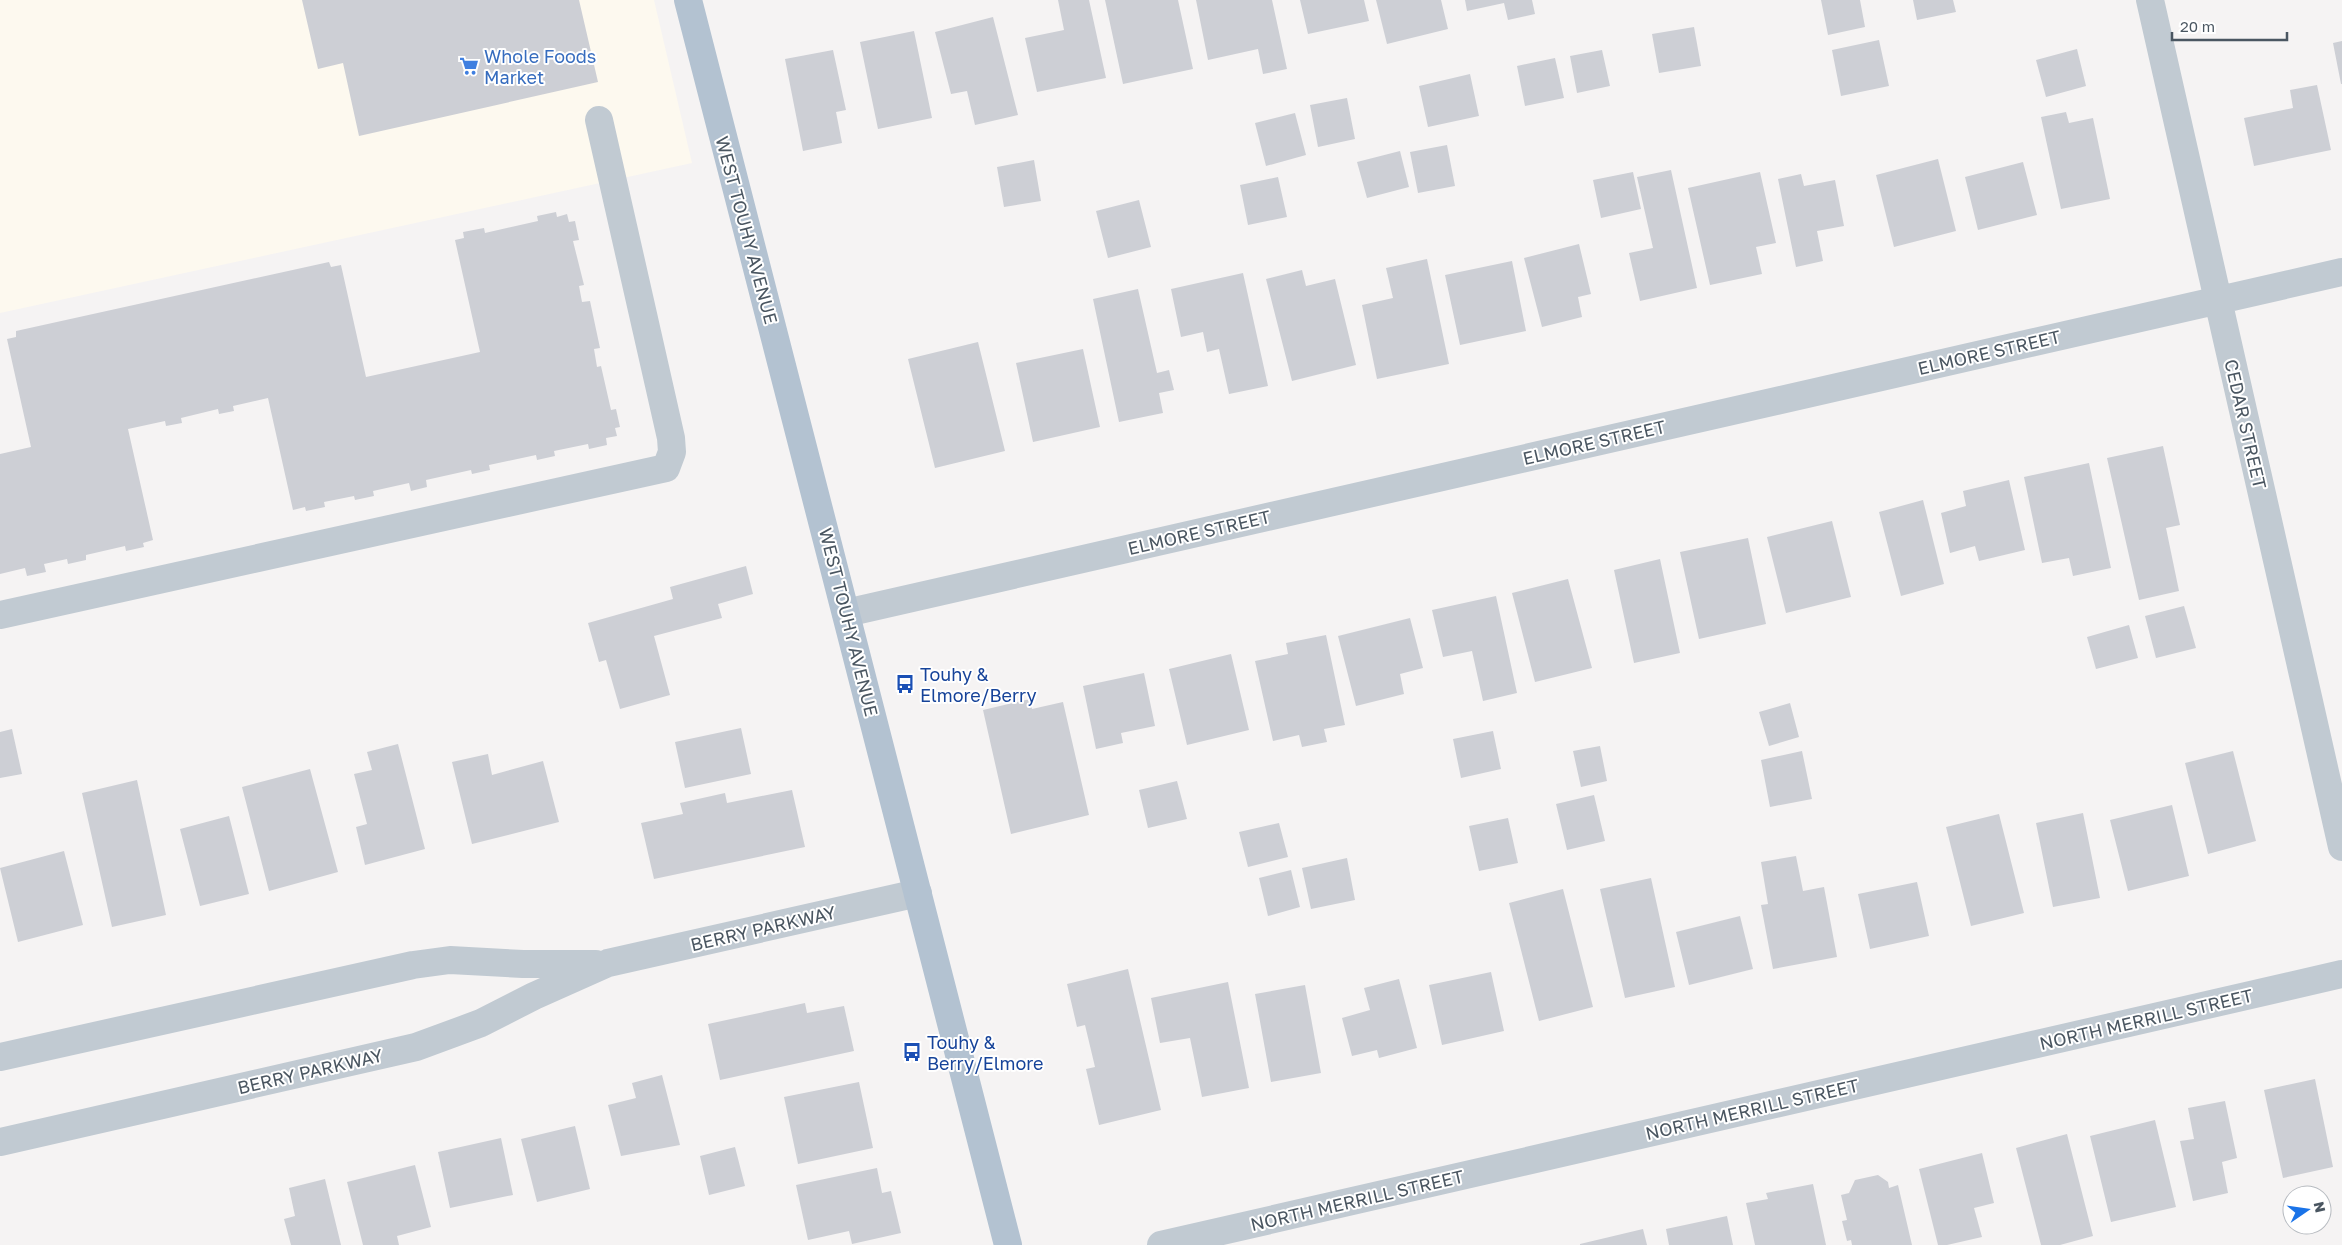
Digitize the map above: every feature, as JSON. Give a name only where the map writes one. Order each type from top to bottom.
[{"type":"main road","name":"WEST TOUHY AVENUE","points":[[688,0],[1008,1245]]},
{"type":"street","name":"CEDAR STREET","points":[[2150,0],[2342,847]]},
{"type":"street","points":[[0,615],[666,468],[672,452],[671,438],[599,120]]},
{"type":"street","name":"ELMORE STREET","points":[[846,613],[2342,272]]},
{"type":"street","name":"BERRY PARKWAY","points":[[0,1142],[416,1047],[481,1023],[534,996],[608,964],[918,893]]},
{"type":"street","name":"BERRY PARKWAY","points":[[0,1057],[414,965],[450,960],[523,964],[608,964]]},
{"type":"street","name":"NORTH MERRILL STREET","points":[[1162,1245],[2342,974]]},
{"type":"shaded area","points":[[0,0],[654,0],[692,163],[0,313]]},
{"type":"building","name":"Whole Foods Market","points":[[302,0],[579,0],[598,82],[359,136],[343,63],[318,69]]},
{"type":"building","points":[[1058,0],[1089,0],[1106,78],[1037,92],[1025,38],[1064,30]]},
{"type":"building","points":[[1105,0],[1178,0],[1193,69],[1123,84]]},
{"type":"building","points":[[1196,0],[1272,0],[1287,69],[1263,74],[1258,49],[1208,60]]},
{"type":"building","points":[[1300,0],[1364,0],[1369,21],[1308,34]]},
{"type":"building","points":[[1376,0],[1441,0],[1448,29],[1387,44]]},
{"type":"building","points":[[1465,0],[1532,0],[1535,14],[1508,20],[1504,3],[1467,11]]},
{"type":"building","points":[[1821,0],[1860,0],[1865,27],[1828,35]]},
{"type":"building","points":[[1913,0],[1953,0],[1956,12],[1917,20]]},
{"type":"building","points":[[993,17],[1018,115],[975,125],[967,91],[951,94],[935,32]]},
{"type":"building","points":[[1694,27],[1701,66],[1659,73],[1652,34]]},
{"type":"building","points":[[914,31],[932,118],[878,129],[860,42]]},
{"type":"building","points":[[1879,40],[1889,86],[1841,96],[1832,50]]},
{"type":"building","points":[[2342,41],[2342,84],[2341,84],[2333,43]]},
{"type":"building","points":[[2077,49],[2086,86],[2046,97],[2036,60]]},
{"type":"building","points":[[833,50],[846,110],[836,112],[842,143],[803,151],[785,59]]},
{"type":"building","points":[[1602,50],[1610,86],[1577,93],[1570,56]]},
{"type":"building","points":[[1555,58],[1564,98],[1525,106],[1517,66]]},
{"type":"building","points":[[1470,74],[1479,116],[1428,127],[1419,86]]},
{"type":"building","points":[[2317,85],[2331,150],[2254,166],[2244,118],[2293,108],[2290,90]]},
{"type":"building","points":[[1347,98],[1355,139],[1318,147],[1310,105]]},
{"type":"building","points":[[2066,112],[2069,123],[2093,118],[2110,199],[2061,209],[2041,117]]},
{"type":"building","points":[[1295,113],[1306,155],[1266,166],[1255,123]]},
{"type":"building","points":[[1447,145],[1455,186],[1418,193],[1410,152]]},
{"type":"building","points":[[1400,151],[1409,187],[1367,198],[1357,162]]},
{"type":"building","points":[[1938,159],[1956,231],[1894,247],[1876,175]]},
{"type":"building","points":[[1034,160],[1041,201],[1004,207],[997,167]]},
{"type":"building","points":[[2023,162],[2037,215],[1978,230],[1965,177]]},
{"type":"building","points":[[1671,170],[1697,288],[1640,301],[1629,253],[1653,248],[1637,177]]},
{"type":"building","points":[[1633,172],[1641,209],[1601,218],[1593,180]]},
{"type":"building","points":[[1760,172],[1776,243],[1756,247],[1762,274],[1710,285],[1688,188]]},
{"type":"building","points":[[1801,174],[1804,186],[1835,180],[1844,226],[1817,231],[1823,261],[1796,267],[1778,179]]},
{"type":"building","points":[[1278,177],[1287,217],[1248,225],[1240,185]]},
{"type":"building","points":[[1139,200],[1151,247],[1108,258],[1096,211]]},
{"type":"building","points":[[556,212],[557,217],[567,214],[569,222],[575,221],[579,240],[573,241],[584,285],[579,286],[582,302],[590,301],[600,348],[594,349],[597,367],[601,366],[611,410],[616,409],[620,427],[615,428],[617,436],[606,438],[607,445],[589,449],[588,444],[554,451],[555,456],[537,460],[536,455],[489,465],[490,470],[472,474],[471,470],[426,480],[427,487],[411,491],[409,483],[373,491],[374,496],[355,500],[354,496],[324,502],[325,507],[306,511],[305,507],[293,510],[268,398],[233,406],[234,411],[219,414],[218,409],[181,418],[182,423],[166,426],[165,421],[128,429],[153,540],[143,543],[144,547],[126,551],[125,546],[86,555],[86,560],[68,564],[67,559],[44,564],[46,572],[27,576],[25,568],[0,574],[0,454],[31,447],[7,339],[16,337],[16,331],[329,262],[331,267],[341,265],[366,377],[480,352],[455,240],[464,238],[463,232],[484,228],[485,233],[538,221],[537,216]]},
{"type":"building","points":[[1579,244],[1591,294],[1578,297],[1582,317],[1542,327],[1524,258]]},
{"type":"building","points":[[1427,259],[1449,364],[1377,379],[1362,305],[1393,298],[1386,268]]},
{"type":"building","points":[[1512,261],[1526,331],[1460,345],[1445,275]]},
{"type":"building","points":[[1302,270],[1306,286],[1335,279],[1356,365],[1292,381],[1266,279]]},
{"type":"building","points":[[1243,273],[1268,386],[1229,394],[1219,349],[1207,352],[1203,332],[1181,337],[1171,289]]},
{"type":"building","points":[[1138,289],[1157,373],[1169,370],[1174,390],[1159,393],[1163,413],[1119,422],[1093,299]]},
{"type":"building","points":[[978,342],[1005,451],[935,468],[908,359]]},
{"type":"building","points":[[1083,349],[1100,427],[1033,442],[1016,363]]},
{"type":"building","points":[[2163,446],[2180,525],[2166,528],[2179,591],[2139,600],[2107,458]]},
{"type":"building","points":[[2089,463],[2111,568],[2073,576],[2069,558],[2042,563],[2024,477]]},
{"type":"building","points":[[2009,480],[2025,550],[1979,561],[1975,546],[1950,553],[1941,513],[1966,506],[1963,491]]},
{"type":"building","points":[[1923,500],[1944,584],[1901,596],[1879,512]]},
{"type":"building","points":[[1832,521],[1851,597],[1786,613],[1767,537]]},
{"type":"building","points":[[1748,538],[1766,624],[1699,639],[1680,552]]},
{"type":"building","points":[[1660,559],[1680,653],[1634,663],[1614,570]]},
{"type":"building","points":[[746,566],[753,594],[718,604],[722,618],[654,636],[670,695],[620,709],[606,660],[599,662],[588,623],[673,599],[670,587]]},
{"type":"building","points":[[1568,579],[1592,668],[1535,682],[1512,593]]},
{"type":"building","points":[[1496,596],[1517,693],[1483,701],[1472,651],[1443,657],[1432,610]]},
{"type":"building","points":[[2184,606],[2196,648],[2156,658],[2145,616]]},
{"type":"building","points":[[1410,618],[1423,668],[1400,674],[1404,694],[1356,706],[1338,636]]},
{"type":"building","points":[[2129,625],[2138,658],[2096,669],[2087,637]]},
{"type":"building","points":[[1326,635],[1345,725],[1324,729],[1327,742],[1302,747],[1299,735],[1273,741],[1255,661],[1288,654],[1286,643]]},
{"type":"building","points":[[1231,654],[1249,730],[1187,745],[1169,669]]},
{"type":"building","points":[[1144,673],[1155,726],[1121,733],[1123,743],[1096,749],[1083,686]]},
{"type":"building","points":[[1030,699],[1032,709],[1063,702],[1089,815],[1011,834],[983,710]]},
{"type":"building","points":[[1790,703],[1799,737],[1769,746],[1759,712]]},
{"type":"building","points":[[741,728],[751,774],[685,788],[675,742]]},
{"type":"building","points":[[12,729],[22,774],[0,778],[0,732]]},
{"type":"building","points":[[1493,731],[1501,769],[1461,778],[1453,739]]},
{"type":"building","points":[[398,744],[425,849],[365,865],[356,827],[367,824],[354,774],[372,770],[367,752]]},
{"type":"building","points":[[1600,746],[1607,781],[1581,787],[1573,751]]},
{"type":"building","points":[[1802,751],[1812,799],[1770,807],[1761,760]]},
{"type":"building","points":[[2233,751],[2256,841],[2208,854],[2185,763]]},
{"type":"building","points":[[488,754],[492,775],[543,761],[559,822],[472,844],[452,762]]},
{"type":"building","points":[[310,769],[338,872],[269,891],[242,787]]},
{"type":"building","points":[[137,780],[166,915],[112,927],[82,793]]},
{"type":"building","points":[[1177,781],[1187,819],[1148,828],[1139,790]]},
{"type":"building","points":[[792,790],[805,847],[654,879],[641,823],[683,814],[680,803],[725,793],[727,803]]},
{"type":"building","points":[[1594,795],[1605,841],[1567,850],[1556,804]]},
{"type":"building","points":[[2172,805],[2189,876],[2128,891],[2110,820]]},
{"type":"building","points":[[2083,813],[2100,898],[2053,907],[2036,823]]},
{"type":"building","points":[[1999,814],[2024,913],[1971,926],[1946,827]]},
{"type":"building","points":[[229,816],[249,894],[200,906],[180,829]]},
{"type":"building","points":[[1508,818],[1518,863],[1479,871],[1469,826]]},
{"type":"building","points":[[1279,823],[1288,857],[1248,867],[1239,832]]},
{"type":"building","points":[[64,851],[83,925],[18,942],[0,868]]},
{"type":"building","points":[[1796,856],[1803,891],[1824,887],[1837,957],[1773,969],[1761,905],[1768,904],[1761,862]]},
{"type":"building","points":[[1347,858],[1355,900],[1311,909],[1302,868]]},
{"type":"building","points":[[1291,870],[1300,907],[1268,916],[1259,878]]},
{"type":"building","points":[[1651,878],[1675,987],[1625,998],[1600,889]]},
{"type":"building","points":[[1917,882],[1929,936],[1870,949],[1858,894]]},
{"type":"building","points":[[1563,889],[1593,1007],[1539,1021],[1509,903]]},
{"type":"building","points":[[1740,916],[1753,969],[1689,985],[1676,932]]},
{"type":"building","points":[[1128,969],[1161,1110],[1099,1125],[1086,1069],[1095,1067],[1085,1025],[1077,1027],[1067,984]]},
{"type":"building","points":[[1491,972],[1504,1031],[1442,1045],[1429,985]]},
{"type":"building","points":[[1399,979],[1417,1048],[1379,1058],[1377,1050],[1352,1056],[1342,1018],[1370,1010],[1364,988]]},
{"type":"building","points":[[1228,982],[1249,1088],[1202,1097],[1190,1038],[1160,1043],[1151,998]]},
{"type":"building","points":[[1305,985],[1321,1073],[1271,1082],[1255,994]]},
{"type":"building","points":[[805,1003],[807,1013],[844,1006],[854,1051],[720,1080],[708,1024]]},
{"type":"building","points":[[662,1075],[680,1145],[621,1156],[608,1105],[636,1098],[632,1083]]},
{"type":"building","points":[[2315,1079],[2333,1167],[2283,1178],[2264,1090]]},
{"type":"building","points":[[859,1082],[873,1148],[798,1164],[784,1097]]},
{"type":"building","points":[[2225,1101],[2237,1158],[2222,1162],[2228,1193],[2193,1201],[2180,1141],[2194,1139],[2188,1108]]},
{"type":"building","points":[[2155,1120],[2176,1207],[2111,1222],[2090,1136]]},
{"type":"building","points":[[575,1126],[590,1189],[537,1202],[521,1139]]},
{"type":"building","points":[[2067,1134],[2093,1236],[2060,1245],[2041,1245],[2016,1148]]},
{"type":"building","points":[[501,1138],[513,1195],[450,1208],[438,1152]]},
{"type":"building","points":[[735,1147],[745,1186],[709,1195],[700,1156]]},
{"type":"building","points":[[1982,1153],[1994,1203],[1974,1208],[1982,1237],[1947,1245],[1938,1245],[1919,1169]]},
{"type":"building","points":[[415,1165],[431,1227],[397,1236],[399,1245],[363,1245],[347,1182]]},
{"type":"building","points":[[877,1168],[882,1193],[891,1191],[901,1233],[852,1244],[849,1231],[808,1240],[796,1185]]},
{"type":"building","points":[[1878,1175],[1888,1182],[1889,1188],[1898,1185],[1912,1245],[1852,1245],[1851,1240],[1847,1241],[1842,1221],[1847,1220],[1841,1195],[1849,1193],[1855,1180]]},
{"type":"building","points":[[325,1179],[341,1245],[291,1245],[284,1219],[295,1216],[289,1188]]},
{"type":"building","points":[[1813,1184],[1826,1245],[1755,1245],[1746,1203],[1768,1199],[1766,1193]]},
{"type":"building","points":[[1727,1216],[1733,1245],[1669,1245],[1666,1229]]},
{"type":"building","points":[[1643,1229],[1647,1245],[1580,1245],[1580,1244]]},
{"type":"place","name":"Whole Foods Market","points":[[469,66]]},
{"type":"place","name":"Touhy & Elmore/Berry","points":[[905,684]]},
{"type":"place","name":"Touhy & Berry/Elmore","points":[[912,1052]]}]
